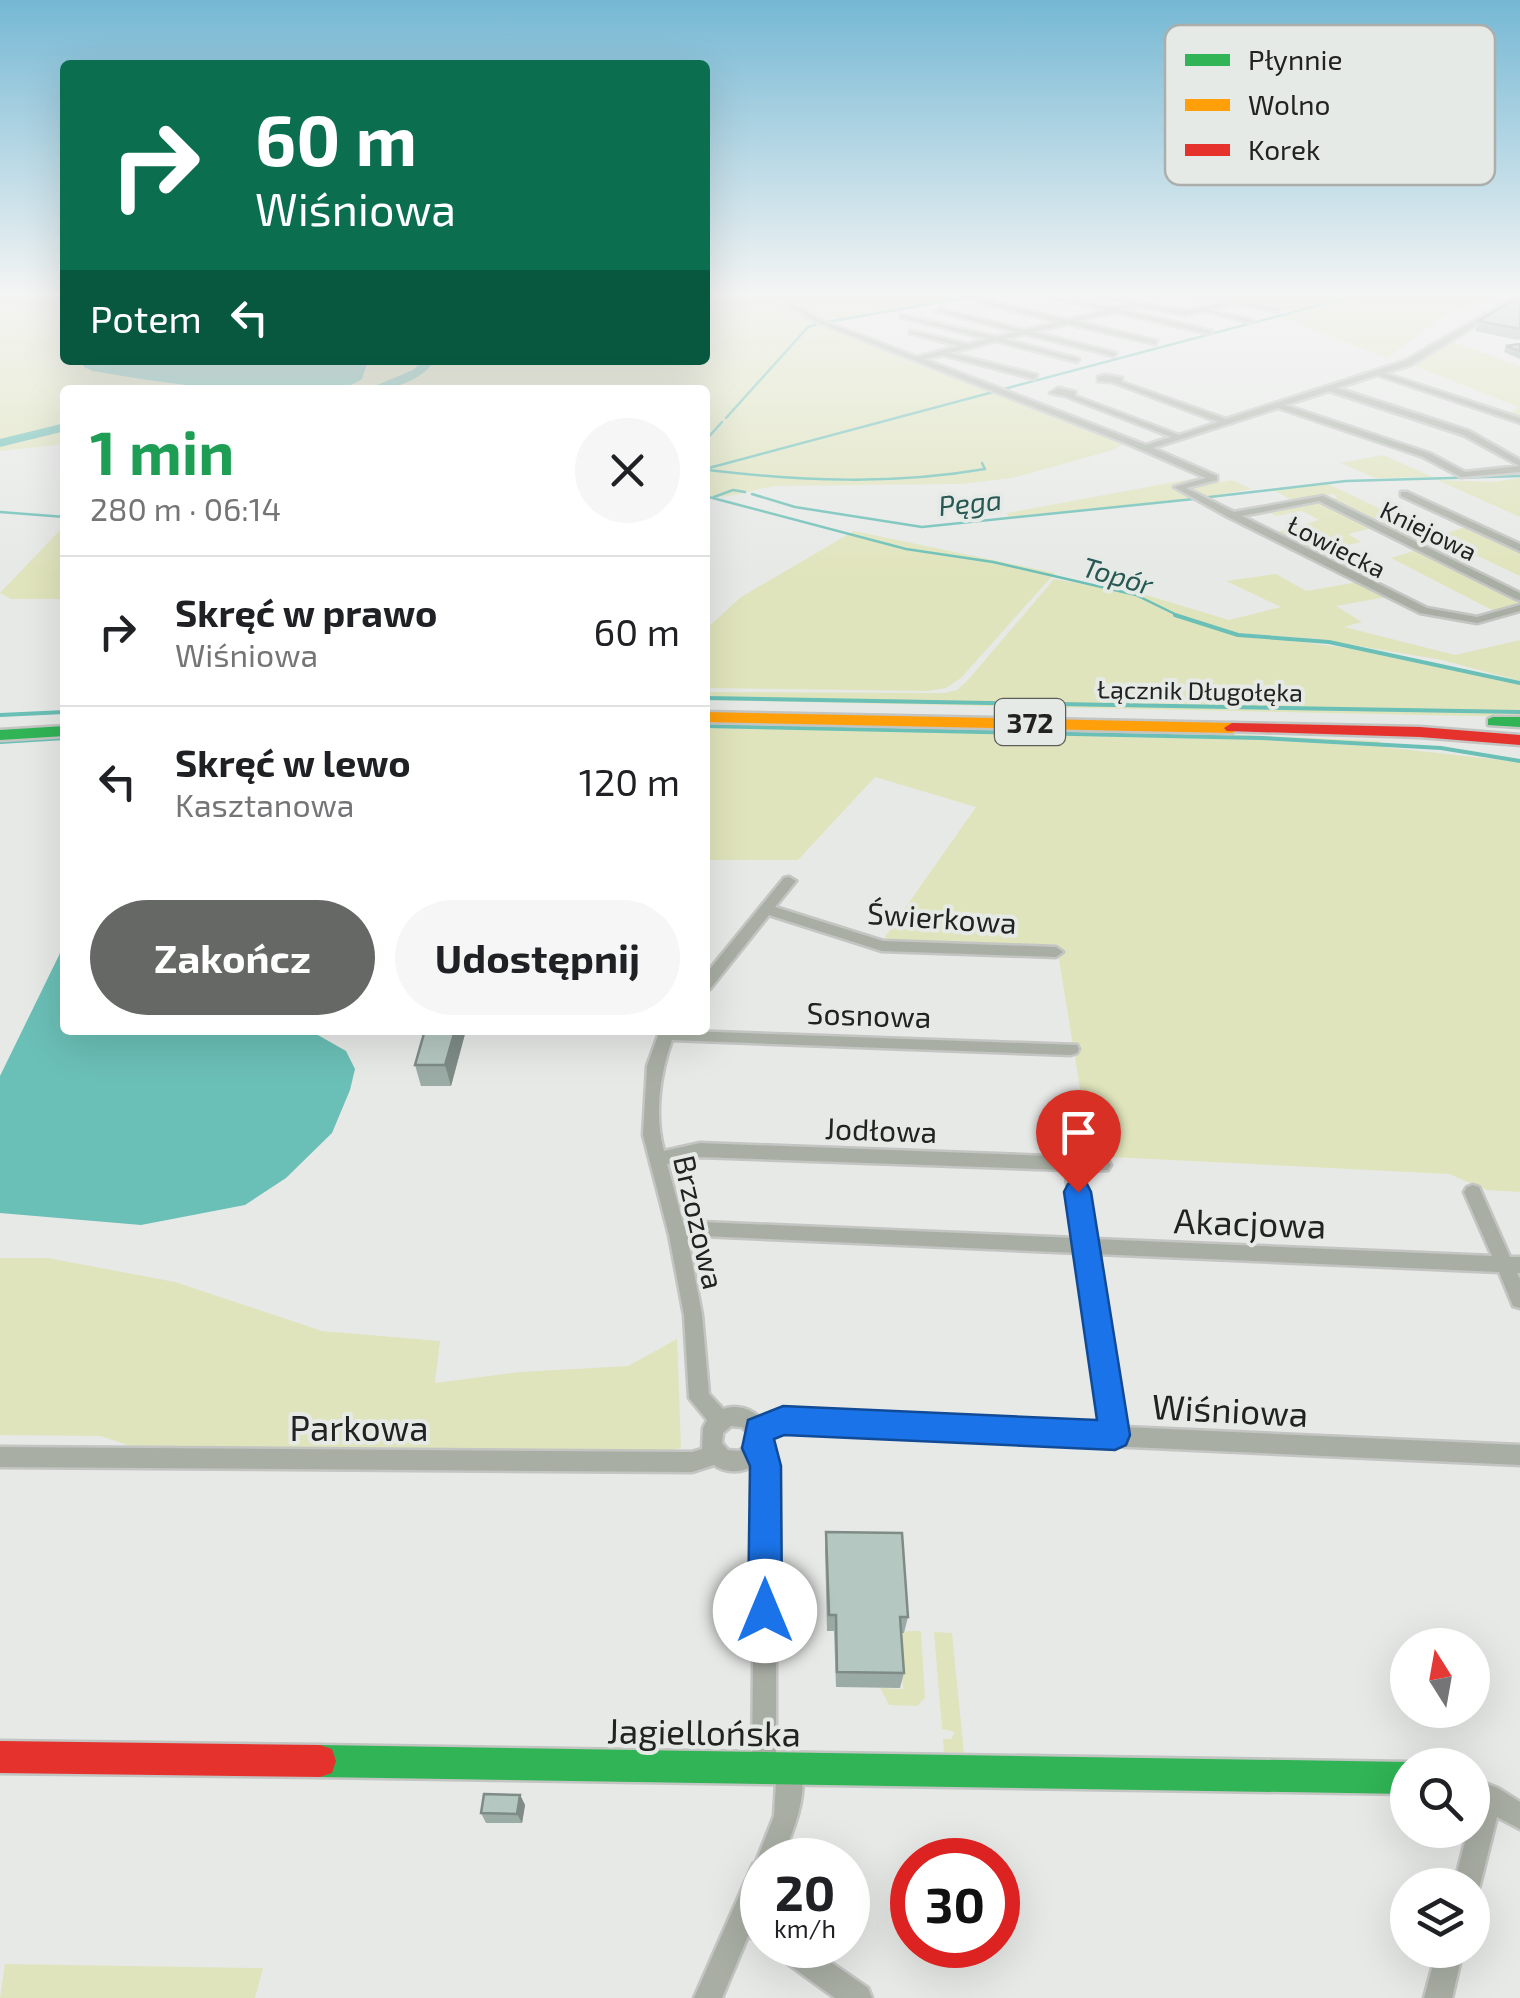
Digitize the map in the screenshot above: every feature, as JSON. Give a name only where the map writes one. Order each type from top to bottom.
[{"type":"main road","name":"Łącznik Długołęka","points":[[710,706],[1394,720]]},
{"type":"main road","name":"Łącznik Długołęka","points":[[710,716],[1355,731]]},
{"type":"main road","points":[[0,722],[60,719]]},
{"type":"main road","points":[[1394,720],[1520,723]]},
{"type":"main road","name":"372","points":[[1394,720],[1520,732]]},
{"type":"main road","points":[[0,734],[60,731]]},
{"type":"main road","points":[[1355,731],[1520,750]]},
{"type":"main road","name":"372","points":[[1355,731],[1520,740]]},
{"type":"main road","name":"Jagiellońska","points":[[0,1757],[1390,1778]]},
{"type":"street","points":[[995,389],[1146,448],[1324,389]]},
{"type":"street","points":[[1136,389],[1226,422]]},
{"type":"street","points":[[1332,389],[1479,441],[1520,466]]},
{"type":"street","points":[[1427,389],[1520,421]]},
{"type":"street","points":[[1069,396],[1178,437]]},
{"type":"street","points":[[1277,405],[1420,453],[1468,476],[1520,466]]},
{"type":"street","name":"Łowiecka","points":[[1146,448],[1214,478],[1178,487],[1410,606],[1439,615],[1484,619],[1520,608]]},
{"type":"street","points":[[1404,494],[1520,548]]},
{"type":"street","name":"Kniejowa","points":[[1231,515],[1320,498],[1520,597]]},
{"type":"street","points":[[710,979],[788,881]]},
{"type":"street","name":"Świerkowa","points":[[768,910],[882,946],[1056,952]]},
{"type":"street","name":"Sosnowa","points":[[710,1034],[1070,1049]]},
{"type":"street","name":"Brzozowa","points":[[666,1035],[651,1090],[651,1135],[678,1236],[693,1314],[699,1398],[720,1420]]},
{"type":"street","name":"Jodłowa","points":[[658,1159],[700,1150],[1102,1165]]},
{"type":"street","points":[[1073,1164],[1115,1435]]},
{"type":"street","points":[[1473,1192],[1512,1264],[1520,1300]]},
{"type":"street","name":"Akacjowa","points":[[678,1236],[702,1230],[1512,1264]]},
{"type":"street","points":[[758,1440],[752,1456],[733,1462],[716,1454],[710,1436],[720,1420],[738,1415],[754,1423],[766,1466],[777,1766],[787,1817],[778,1838]]},
{"type":"street","name":"Wiśniowa","points":[[758,1440],[783,1420],[1520,1455]]},
{"type":"street","name":"Parkowa","points":[[0,1457],[692,1462],[716,1454]]},
{"type":"street","points":[[1490,1798],[1520,1816]]},
{"type":"street","points":[[708,1998],[740,1945]]},
{"type":"street","points":[[816,1968],[858,1998]]},
{"type":"street","points":[[1438,1998],[1446,1968]]},
{"type":"green space","points":[[0,389],[60,389],[60,445],[0,451]]},
{"type":"green space","points":[[710,389],[984,389],[1127,442],[1113,450],[1012,478],[961,484],[776,486],[710,496]]},
{"type":"green space","points":[[1474,389],[1520,389],[1520,420],[1508,415],[1519,407]]},
{"type":"green space","points":[[1382,455],[1433,477],[1375,478],[1341,463]]},
{"type":"green space","points":[[1207,476],[1171,487],[1194,498],[1009,518],[1007,513]]},
{"type":"green space","points":[[1520,478],[1520,517],[1437,480],[1494,482]]},
{"type":"green space","points":[[1232,480],[1252,489],[1216,495],[1326,483],[1437,536],[1469,526],[1520,550],[1520,576],[1436,536],[1414,541],[1520,595],[1520,603],[1494,611],[1391,558],[1416,550],[1373,528],[1348,534],[1361,542],[1314,553],[1273,533],[1319,520],[1302,511],[1276,516],[1269,512],[1337,498],[1334,494],[1293,501],[1272,489],[1205,499],[1185,488]]},
{"type":"green space","points":[[60,530],[60,599],[11,599],[0,593]]},
{"type":"green space","points":[[854,531],[1055,573],[961,678],[946,688],[927,691],[710,688],[710,625],[741,597]]},
{"type":"green space","points":[[1276,574],[1306,591],[1358,582],[1386,597],[1336,606],[1362,622],[1344,627],[1455,655],[1520,640],[1520,681],[1442,660],[1317,639],[1226,632],[1377,652],[1520,684],[1520,717],[710,700],[710,692],[957,690],[1054,579],[1146,595],[1229,620],[1281,607],[1226,581]]},
{"type":"green space","points":[[710,722],[1174,732],[1380,741],[1383,747],[1520,762],[1520,1192],[1487,1190],[1449,1174],[1091,1156],[1057,947],[880,944],[976,807],[875,777],[798,860],[710,860]]},
{"type":"green space","points":[[0,1258],[48,1258],[175,1282],[322,1331],[440,1341],[435,1383],[520,1372],[628,1366],[677,1339],[681,1448],[645,1456],[137,1448],[100,1436],[0,1435]]},
{"type":"green space","points":[[921,1631],[925,1698],[917,1706],[889,1705],[880,1688],[903,1689],[899,1634]]},
{"type":"green space","points":[[934,1632],[952,1633],[964,1753],[944,1752],[943,1739],[951,1739],[955,1732],[942,1729]]},
{"type":"green space","points":[[5,1964],[263,1968],[255,1998],[0,1998]]},
{"type":"water","points":[[60,953],[60,1035],[318,1035],[346,1051],[355,1069],[332,1133],[286,1178],[245,1205],[141,1225],[0,1213],[0,1076]]},
{"type":"building","points":[[424,1035],[454,1035],[445,1065],[415,1065]]},
{"type":"building","points":[[826,1532],[902,1533],[908,1617],[900,1617],[904,1673],[837,1672],[836,1615],[829,1615]]},
{"type":"building","points":[[484,1794],[520,1795],[517,1814],[481,1813]]},
{"type":"waterway","points":[[726,418],[752,389]]},
{"type":"waterway","points":[[710,468],[997,391]]},
{"type":"waterway","points":[[710,435],[722,422]]},
{"type":"waterway","points":[[0,443],[60,428]]},
{"type":"waterway","points":[[710,470],[812,479],[881,479],[985,469],[982,463]]},
{"type":"waterway","name":"Pęga","points":[[1201,498],[1346,481],[1520,476]]},
{"type":"waterway","name":"Pęga","points":[[714,497],[733,490],[745,492]]},
{"type":"waterway","name":"Pęga","points":[[752,494],[795,507],[922,527],[1194,499]]},
{"type":"waterway","name":"Topór","points":[[710,497],[906,549],[993,562],[1136,595],[1180,617]]},
{"type":"waterway","name":"Topór","points":[[0,512],[60,517]]},
{"type":"waterway","name":"Topór","points":[[1175,615],[1180,617]]},
{"type":"waterway","name":"Topór","points":[[1180,617],[1238,635],[1329,642],[1520,683]]},
{"type":"waterway","points":[[710,698],[1520,712]]},
{"type":"waterway","points":[[0,715],[60,712]]},
{"type":"waterway","points":[[710,726],[1261,738],[1441,748],[1520,761]]},
{"type":"waterway","points":[[0,742],[60,738]]},
{"type":"traffic: fast","points":[[1493,722],[1520,722]]},
{"type":"traffic: fast","points":[[0,735],[60,731]]},
{"type":"traffic: fast","points":[[320,1761],[1390,1778]]},
{"type":"traffic: slow","points":[[710,717],[1232,728]]},
{"type":"traffic: jam","points":[[1232,728],[1420,732],[1520,740]]},
{"type":"traffic: jam","points":[[0,1757],[320,1761]]},
{"type":"route","points":[[765,1611],[766,1466],[758,1448],[758,1431],[783,1420],[1115,1435],[1078,1192]]}]
